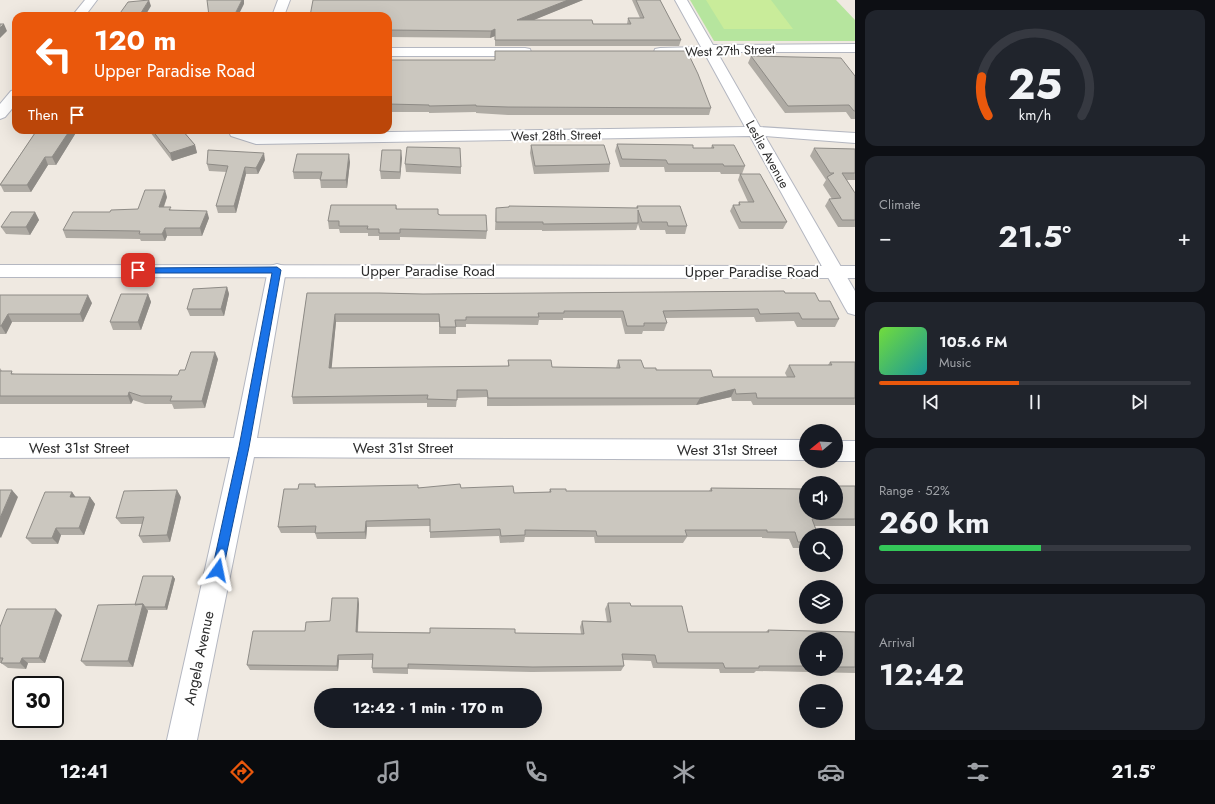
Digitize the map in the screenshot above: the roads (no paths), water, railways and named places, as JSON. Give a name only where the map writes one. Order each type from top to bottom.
[{"type":"street","points":[[81,12],[91,0]]},
{"type":"street","points":[[280,12],[284,0]]},
{"type":"street","name":"Leslie Avenue","points":[[681,0],[855,308]]},
{"type":"street","name":"West 27th Street","points":[[646,52],[693,52],[719,48],[855,48]]},
{"type":"street","points":[[392,52],[536,52]]},
{"type":"street","points":[[0,114],[12,99]]},
{"type":"street","name":"West 28th Street","points":[[239,134],[256,139],[755,131],[855,138]]},
{"type":"street","name":"Upper Paradise Road","points":[[0,271],[277,270],[855,272]]},
{"type":"street","name":"Angela Avenue","points":[[182,740],[244,447],[277,270]]},
{"type":"street","name":"West 31st Street","points":[[0,448],[244,447],[799,450]]},
{"type":"street","points":[[843,451],[855,451]]}]
